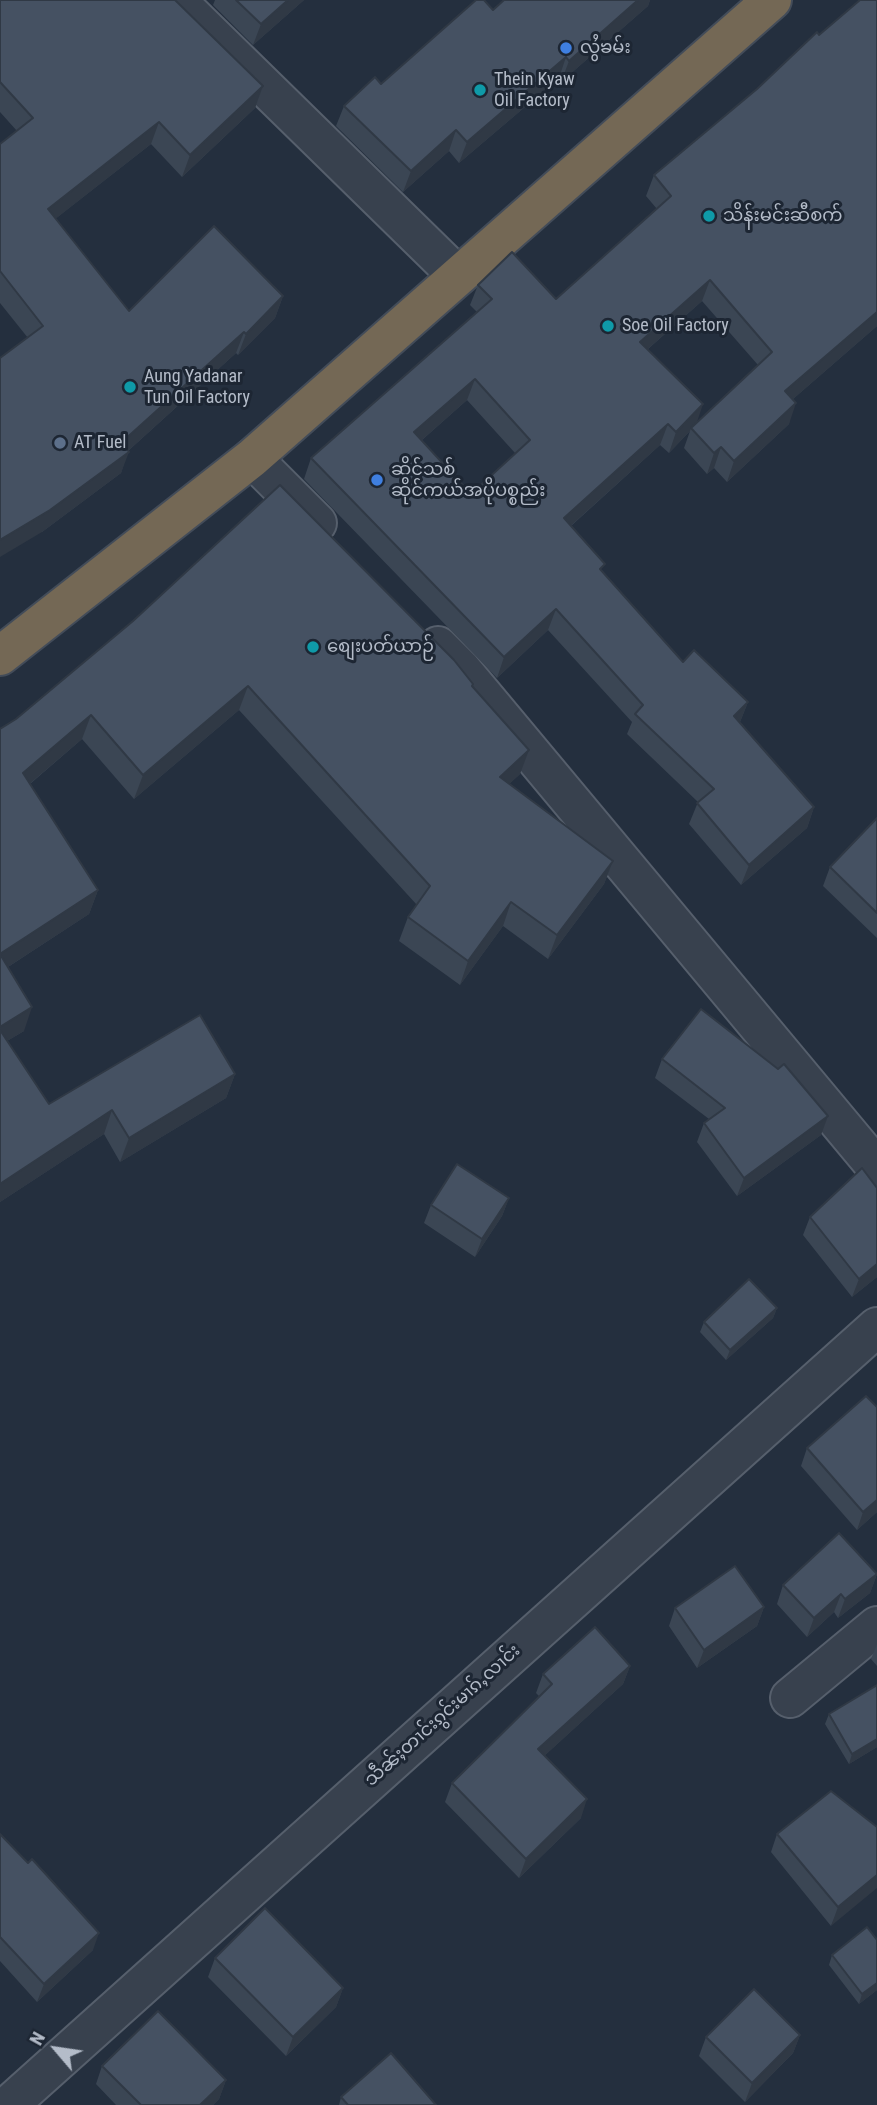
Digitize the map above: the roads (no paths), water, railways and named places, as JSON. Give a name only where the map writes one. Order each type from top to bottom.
[{"type":"highway","points":[[0,656],[252,458],[772,0]]},
{"type":"street","points":[[176,0],[458,276]]},
{"type":"street","points":[[252,458],[337,544]]},
{"type":"street","points":[[414,621],[461,669],[877,1168]]},
{"type":"street","name":"သဵၼ်ႈတၢင်းၵွင်းမၢၵ်ႇလၢင်း","points":[[15,2095],[877,1327]]},
{"type":"street","points":[[790,1698],[877,1626]]},
{"type":"place","name":"လွႆၶမ်း","points":[[566,48]]},
{"type":"place","name":"Thein Kyaw Oil Factory","points":[[480,90]]},
{"type":"place","name":"သိန်းမင်းဆီစက်","points":[[709,216]]},
{"type":"place","name":"Soe Oil Factory","points":[[608,326]]},
{"type":"place","name":"Aung Yadanar Tun Oil Factory","points":[[130,387]]},
{"type":"place","name":"AT Fuel","points":[[60,443]]},
{"type":"place","name":"ဆိုင်သစ် ဆိုင်ကယ်အပိုပစ္စည်း","points":[[377,480]]},
{"type":"place","name":"စျေးပတ်ယာဉ်","points":[[313,647]]}]
